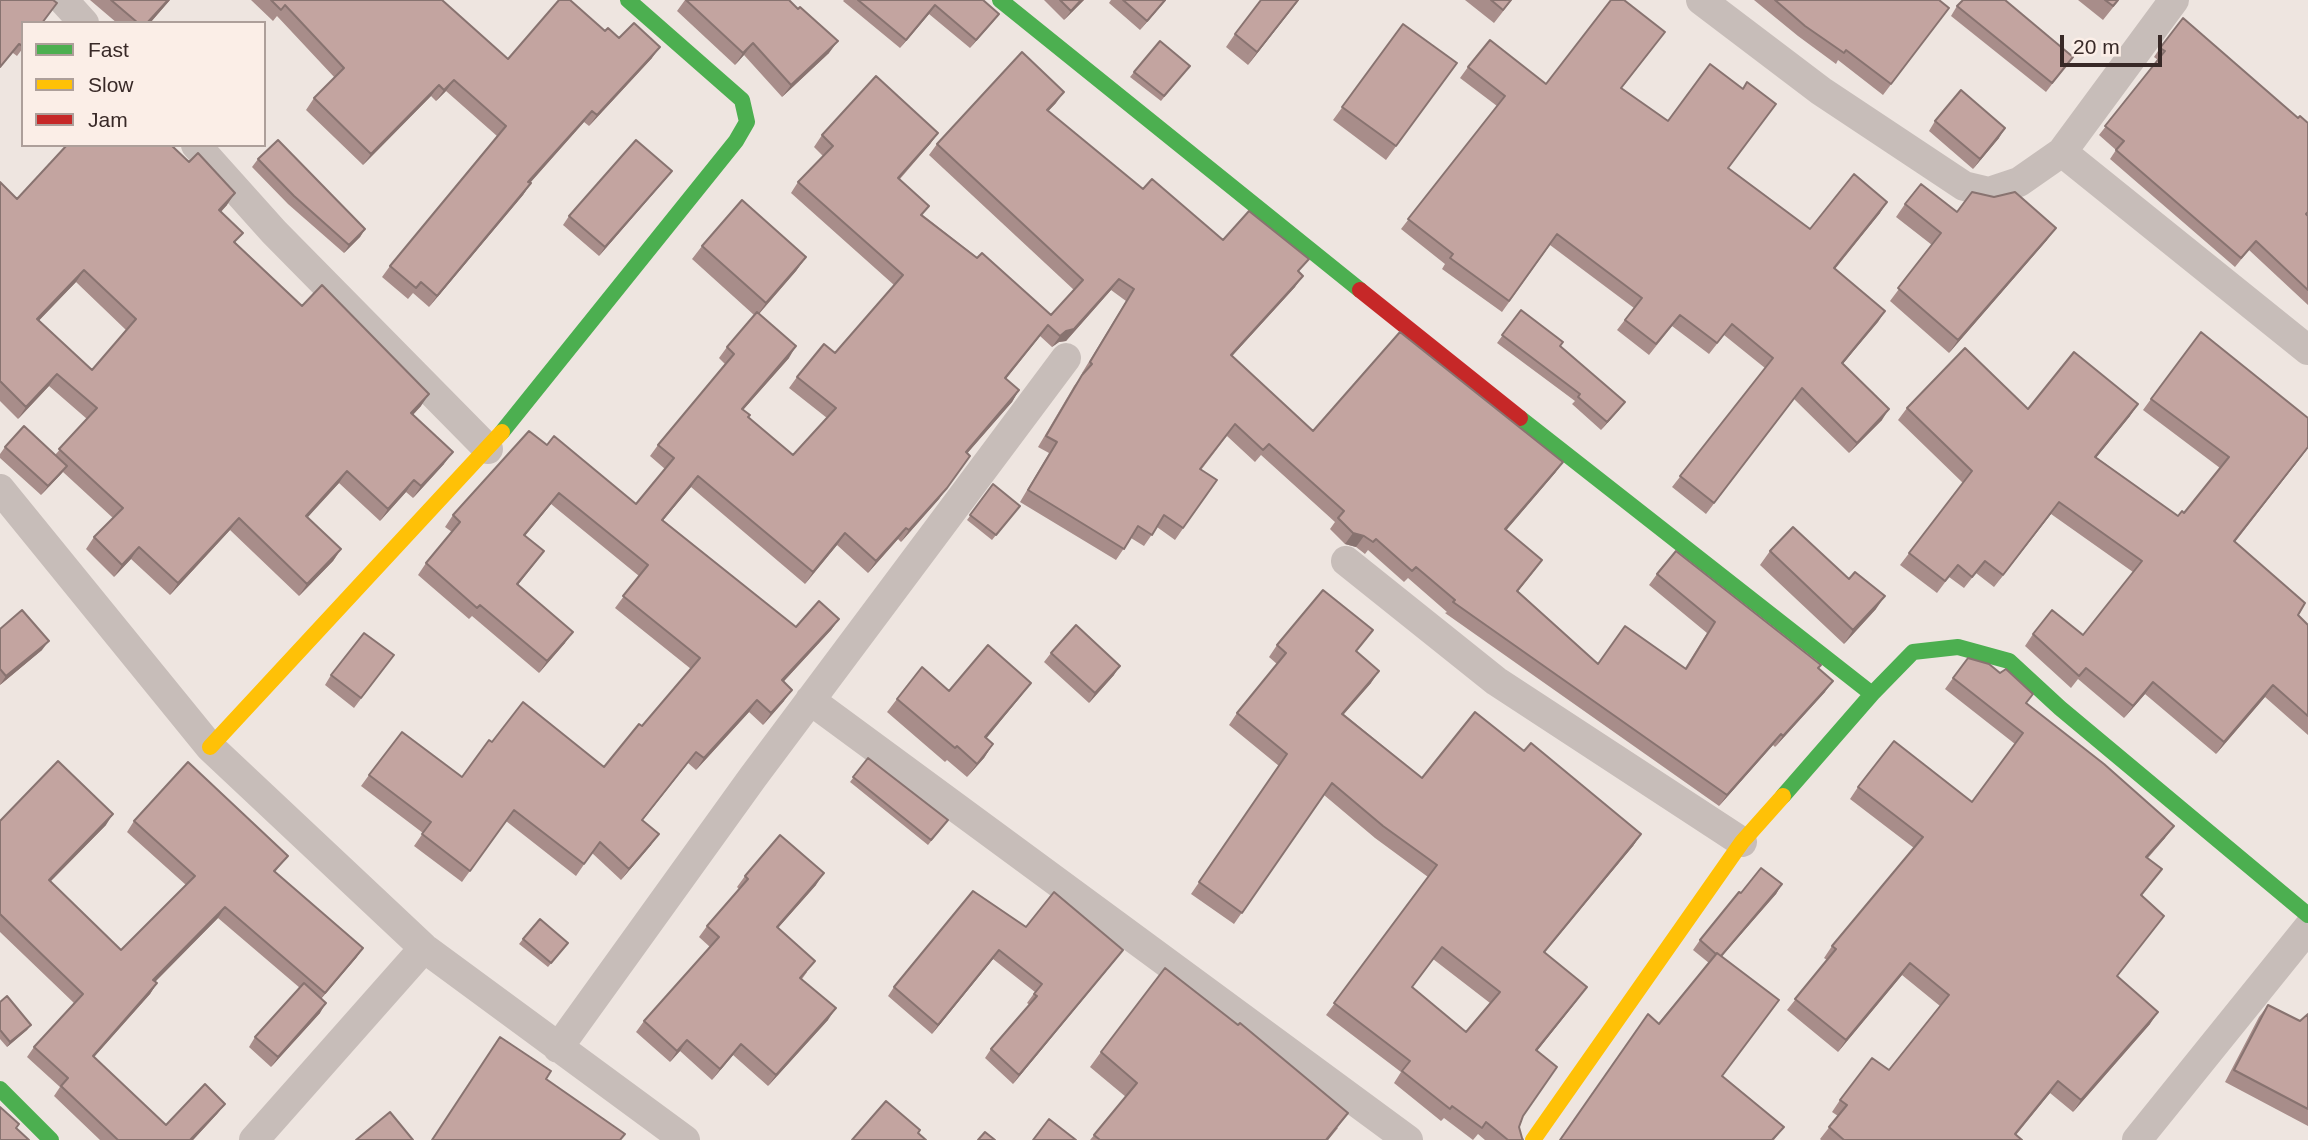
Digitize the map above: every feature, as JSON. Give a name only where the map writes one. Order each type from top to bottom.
[{"type":"street","points":[[63,0],[82,21]]},
{"type":"street","points":[[210,747],[488,449],[736,141],[747,122],[742,100],[628,0]]},
{"type":"street","points":[[1000,0],[1495,398],[1872,694]]},
{"type":"street","points":[[1701,0],[1821,91],[1964,186],[1989,192],[2019,182],[2062,152],[2174,0]]},
{"type":"street","points":[[197,147],[274,232],[488,449]]},
{"type":"street","points":[[2062,152],[2308,350]]},
{"type":"street","points":[[558,1048],[810,700],[1066,358]]},
{"type":"street","points":[[0,489],[210,747],[424,948],[685,1140]]},
{"type":"street","points":[[1346,562],[1496,681],[1742,842]]},
{"type":"street","points":[[1533,1140],[1742,842],[1872,694],[1913,652],[1958,648],[2010,661],[2060,708],[2308,915]]},
{"type":"street","points":[[810,700],[1408,1140]]},
{"type":"street","points":[[2137,1140],[2308,928]]},
{"type":"street","points":[[254,1140],[424,948]]},
{"type":"street","points":[[0,1089],[51,1140]]},
{"type":"building","points":[[0,0],[53,0],[57,3],[44,21],[21,21],[21,45],[19,44],[0,67]]},
{"type":"building","points":[[111,0],[168,0],[149,21],[136,21]]},
{"type":"building","points":[[271,0],[442,0],[508,59],[559,0],[570,0],[605,31],[608,28],[619,38],[634,23],[660,47],[597,115],[592,111],[528,182],[531,183],[437,296],[421,282],[416,288],[390,266],[506,126],[454,80],[444,90],[439,85],[371,154],[314,98],[344,68],[285,5],[281,10]]},
{"type":"building","points":[[686,0],[789,0],[838,41],[791,85],[753,43],[743,53]]},
{"type":"building","points":[[858,0],[983,0],[999,14],[976,40],[935,5],[906,40]]},
{"type":"building","points":[[1060,0],[1081,0],[1071,11]]},
{"type":"building","points":[[1123,0],[1165,0],[1147,21]]},
{"type":"building","points":[[1261,0],[1298,0],[1257,52],[1235,34]]},
{"type":"building","points":[[1491,0],[1511,0],[1503,10]]},
{"type":"building","points":[[1611,0],[1624,0],[1665,32],[1621,88],[1668,121],[1710,64],[1743,89],[1747,82],[1776,104],[1728,168],[1810,229],[1854,174],[1887,202],[1834,268],[1885,311],[1842,363],[1889,409],[1857,443],[1802,388],[1714,503],[1680,476],[1773,358],[1732,324],[1717,343],[1680,315],[1656,344],[1625,320],[1642,298],[1557,234],[1509,301],[1450,258],[1453,254],[1408,219],[1505,96],[1468,67],[1490,40],[1546,84]]},
{"type":"building","points":[[1775,0],[1939,0],[1949,8],[1891,84],[1846,50],[1844,53],[1805,26]]},
{"type":"building","points":[[1963,0],[2005,0],[2073,57],[2052,83],[1957,6]]},
{"type":"building","points":[[2105,0],[2118,0],[2113,6]]},
{"type":"building","points":[[2183,18],[2298,118],[2300,116],[2308,123],[2308,290],[2256,241],[2241,258],[2116,150],[2124,141],[2105,126],[2165,51],[2160,48]]},
{"type":"building","points":[[1403,24],[1457,63],[1396,146],[1342,107]]},
{"type":"building","points":[[1160,41],[1190,66],[1164,96],[1134,72]]},
{"type":"building","points":[[1022,52],[1064,92],[1047,110],[1143,189],[1152,179],[1223,240],[1249,211],[1309,259],[1298,271],[1303,276],[1231,355],[1313,431],[1400,332],[1563,462],[1505,529],[1542,560],[1517,591],[1598,664],[1625,626],[1686,669],[1715,622],[1657,574],[1676,551],[1821,665],[1818,668],[1833,681],[1727,795],[1453,602],[1455,600],[1416,567],[1412,571],[1376,539],[1373,542],[1353,533],[1338,518],[1344,511],[1269,444],[1263,450],[1235,424],[1200,469],[1217,480],[1183,528],[1164,515],[1152,535],[1138,526],[1124,549],[1028,490],[1057,442],[1046,436],[1082,375],[1092,364],[1090,362],[1134,289],[1119,279],[1074,329],[1060,336],[1048,325],[1005,378],[1019,390],[966,452],[970,456],[947,488],[876,561],[845,533],[813,572],[698,476],[662,520],[796,627],[819,601],[839,619],[782,680],[792,690],[771,713],[757,700],[704,758],[696,752],[642,820],[659,834],[629,869],[600,842],[584,864],[514,810],[470,871],[422,834],[431,822],[369,775],[402,732],[462,777],[489,740],[492,742],[523,702],[604,767],[639,724],[642,726],[700,658],[623,596],[648,565],[559,493],[524,535],[544,551],[517,584],[573,632],[547,661],[480,605],[477,608],[426,563],[460,522],[453,515],[529,431],[547,445],[554,436],[636,504],[674,458],[658,445],[734,354],[727,347],[757,312],[796,346],[742,409],[793,455],[836,408],[797,377],[824,344],[835,353],[903,275],[798,182],[833,146],[822,135],[876,76],[938,133],[898,178],[929,206],[921,215],[977,258],[982,253],[1051,315],[1083,280],[937,144]]},
{"type":"building","points":[[1961,90],[2005,128],[1980,159],[1935,121]]},
{"type":"building","points":[[278,140],[365,229],[349,245],[294,196],[258,159]]},
{"type":"building","points":[[636,140],[672,171],[605,247],[569,216]]},
{"type":"building","points":[[65,147],[173,147],[189,162],[198,153],[235,193],[219,210],[243,233],[234,242],[302,306],[322,285],[429,394],[411,413],[453,452],[421,486],[414,480],[388,509],[347,471],[306,516],[341,549],[307,584],[239,518],[178,583],[139,547],[122,565],[94,537],[123,508],[59,449],[97,408],[57,374],[26,407],[0,381],[0,182],[17,199]],"holes":[[[84,270],[136,319],[92,370],[37,319]]]},
{"type":"building","points":[[1921,184],[1957,212],[1972,192],[1994,197],[2015,192],[2056,228],[1958,340],[1898,288],[1941,233],[1905,204]]},
{"type":"building","points":[[742,200],[806,257],[766,303],[702,246]]},
{"type":"building","points":[[1521,310],[1563,342],[1560,346],[1625,402],[1607,422],[1578,397],[1580,394],[1502,335]]},
{"type":"building","points":[[2201,332],[2308,418],[2308,447],[2234,541],[2305,603],[2298,615],[2308,625],[2308,716],[2273,685],[2224,742],[2153,682],[2133,706],[2086,668],[2079,676],[2033,634],[2052,610],[2083,635],[2142,561],[2059,502],[2003,575],[1985,561],[1972,577],[1958,565],[1945,581],[1909,553],[1972,471],[1907,408],[1965,348],[2028,409],[2074,352],[2138,404],[2095,457],[2178,516],[2182,511],[2184,513],[2229,457],[2151,399]]},
{"type":"building","points":[[24,426],[67,466],[48,486],[5,447]]},
{"type":"building","points":[[993,484],[1020,506],[996,535],[970,515]]},
{"type":"building","points":[[1793,527],[1849,579],[1855,572],[1885,596],[1853,630],[1770,551]]},
{"type":"building","points":[[1323,590],[1373,630],[1356,651],[1379,671],[1342,714],[1422,778],[1475,712],[1524,751],[1531,743],[1641,834],[1544,952],[1587,987],[1536,1050],[1557,1067],[1523,1116],[1519,1127],[1523,1140],[1508,1140],[1486,1122],[1482,1128],[1452,1106],[1450,1109],[1402,1071],[1410,1061],[1334,1003],[1437,865],[1383,826],[1332,783],[1242,913],[1199,882],[1287,754],[1237,713],[1286,653],[1277,645]],"holes":[[[1442,947],[1500,992],[1466,1032],[1412,987]]]},
{"type":"building","points":[[22,610],[49,641],[6,676],[0,669],[0,629]]},
{"type":"building","points":[[1076,625],[1120,666],[1095,693],[1051,653]]},
{"type":"building","points":[[364,633],[394,655],[361,698],[331,675]]},
{"type":"building","points":[[988,645],[1031,683],[985,737],[993,744],[977,764],[897,699],[922,667],[949,691]]},
{"type":"building","points":[[1968,658],[1989,664],[2000,673],[2006,669],[2033,694],[2026,703],[2104,764],[2174,826],[2146,857],[2162,869],[2141,895],[2164,916],[2117,976],[2158,1012],[2081,1100],[2058,1081],[2015,1134],[2022,1140],[1844,1140],[1829,1127],[1847,1105],[1840,1100],[1872,1058],[1889,1070],[1949,995],[1910,963],[1846,1040],[1795,999],[1836,949],[1832,946],[1923,837],[1858,787],[1894,741],[1972,802],[2023,733],[1953,678]]},
{"type":"building","points":[[868,758],[948,820],[931,840],[853,777]]},
{"type":"building","points":[[58,761],[113,814],[49,880],[121,950],[195,876],[134,821],[188,762],[288,856],[274,871],[363,948],[325,993],[225,907],[153,980],[157,983],[93,1056],[166,1125],[205,1084],[225,1104],[190,1140],[118,1140],[61,1086],[68,1078],[34,1047],[83,994],[0,914],[0,821]]},
{"type":"building","points":[[780,835],[824,873],[777,927],[815,961],[800,978],[836,1008],[776,1075],[741,1044],[720,1069],[687,1040],[677,1051],[644,1021],[719,937],[707,926],[748,879],[745,876]]},
{"type":"building","points":[[1761,868],[1782,884],[1721,956],[1716,954],[1700,940]]},
{"type":"building","points":[[973,891],[1026,927],[1054,892],[1123,950],[1019,1075],[991,1049],[1037,996],[1034,994],[1042,984],[999,950],[938,1025],[894,987]]},
{"type":"building","points":[[540,919],[568,943],[551,963],[523,939]]},
{"type":"building","points":[[1717,953],[1779,1000],[1722,1076],[1784,1127],[1772,1140],[1560,1140],[1648,1014],[1659,1024]]},
{"type":"building","points":[[1165,968],[1238,1025],[1240,1023],[1348,1113],[1326,1140],[1100,1140],[1094,1135],[1137,1083],[1101,1052]]},
{"type":"building","points":[[304,983],[326,1003],[278,1057],[255,1037]]},
{"type":"building","points":[[7,996],[31,1025],[10,1042],[0,1030],[0,1002]]},
{"type":"building","points":[[2268,1005],[2300,1021],[2308,1014],[2308,1109],[2234,1070]]},
{"type":"building","points":[[500,1037],[551,1071],[546,1079],[625,1134],[620,1140],[432,1140]]},
{"type":"building","points":[[886,1101],[920,1130],[918,1133],[926,1140],[852,1140]]},
{"type":"building","points":[[0,1107],[19,1124],[16,1128],[29,1140],[0,1140]]},
{"type":"building","points":[[390,1112],[413,1140],[356,1140]]},
{"type":"building","points":[[1049,1119],[1076,1140],[1033,1140]]},
{"type":"building","points":[[985,1132],[995,1140],[978,1140]]},
{"type":"traffic: fast","points":[[502,432],[736,141],[747,122],[742,100],[628,0]]},
{"type":"traffic: fast","points":[[1000,0],[1360,290]]},
{"type":"traffic: fast","points":[[1520,418],[1872,694]]},
{"type":"traffic: fast","points":[[1783,796],[1872,694],[1913,652],[1958,647],[2009,661],[2060,708],[2308,915]]},
{"type":"traffic: fast","points":[[0,1089],[51,1140]]},
{"type":"traffic: slow","points":[[210,747],[502,432]]},
{"type":"traffic: slow","points":[[1533,1140],[1742,842],[1783,796]]},
{"type":"traffic: jam","points":[[1360,290],[1520,418]]}]
